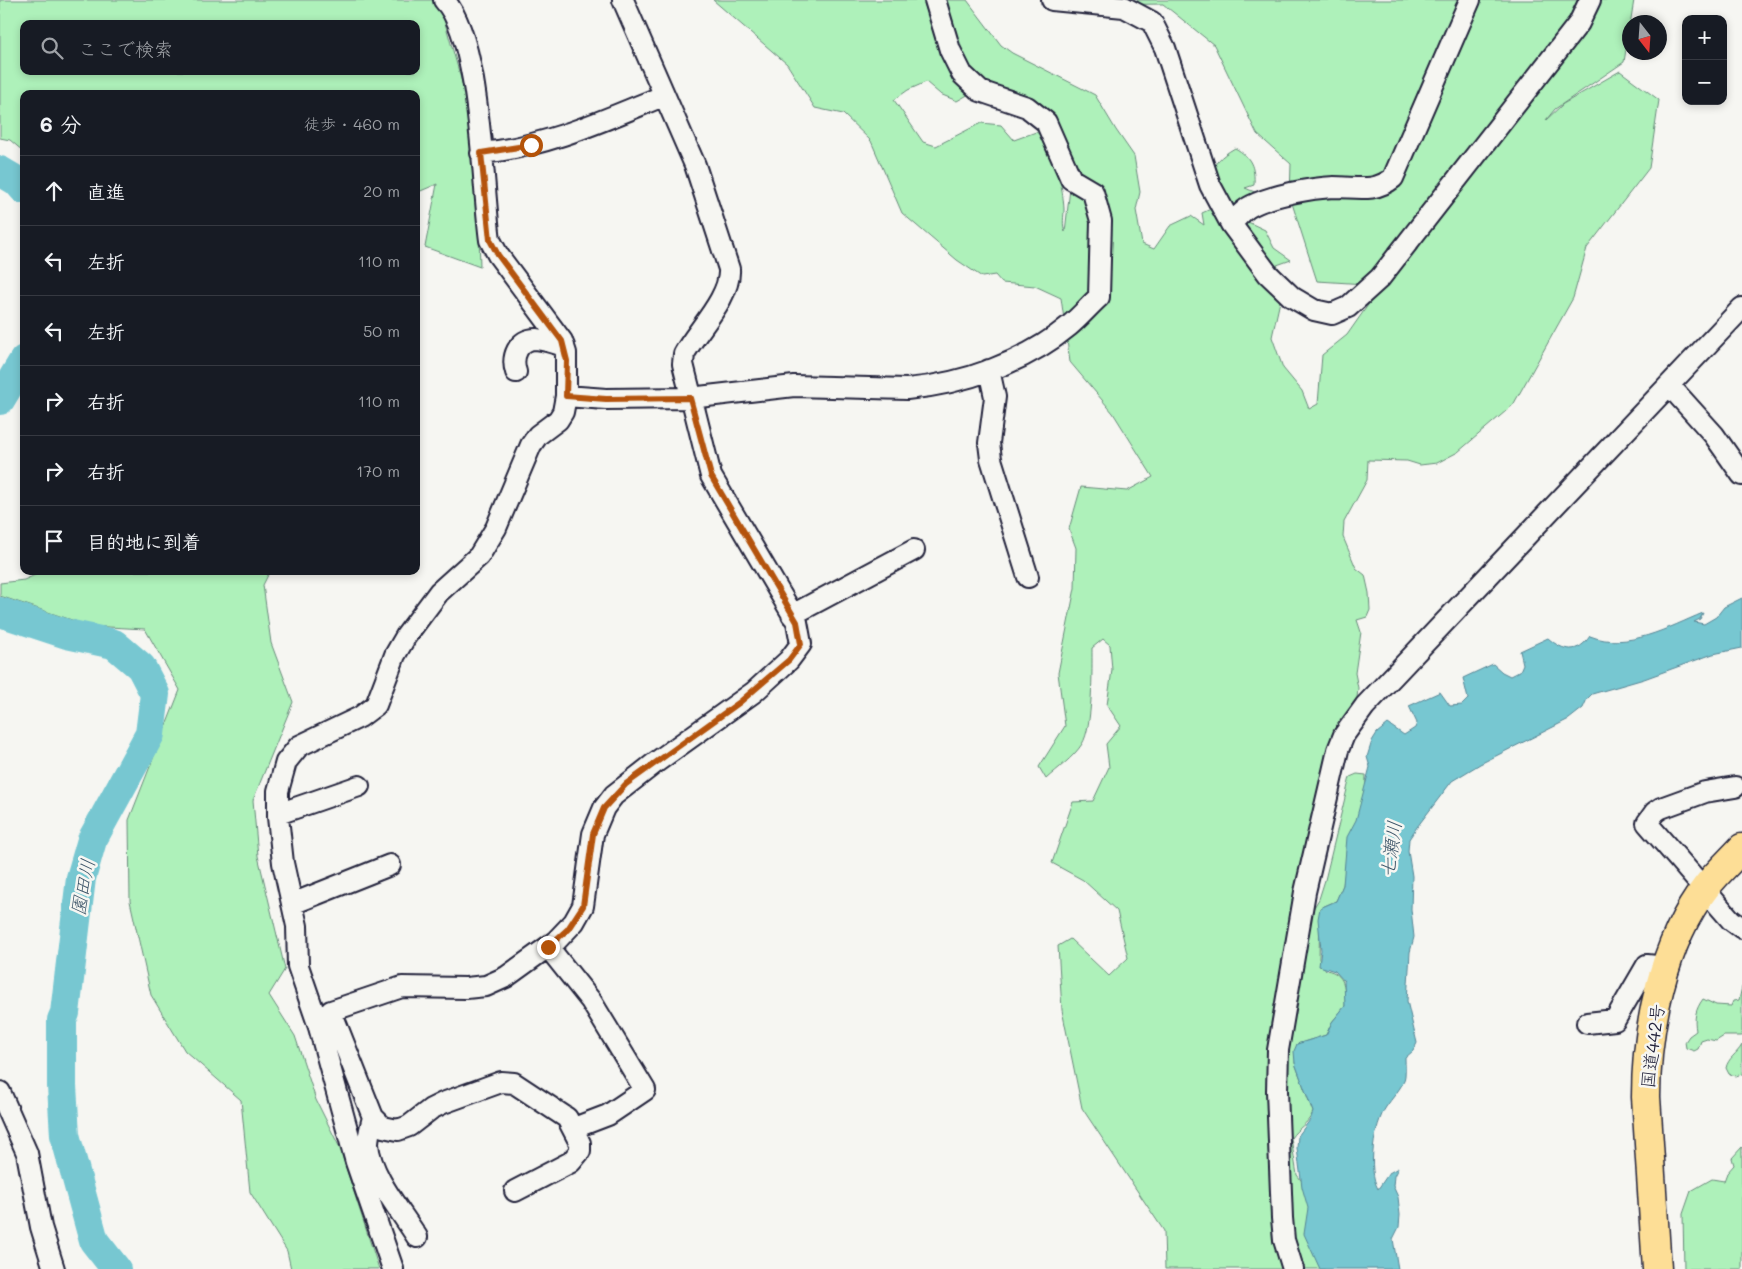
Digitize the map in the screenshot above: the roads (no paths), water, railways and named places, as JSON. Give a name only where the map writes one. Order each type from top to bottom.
[{"type":"highway","name":"国道442号","points":[[1657,1269],[1646,1123],[1646,1072],[1657,1001],[1666,967],[1686,920],[1705,888],[1742,848]]},
{"type":"street","points":[[444,0],[460,24],[468,58],[481,153],[486,220],[493,248],[564,346],[567,361],[566,396],[561,417],[538,435],[531,445],[504,513],[479,556],[439,592],[401,642],[376,704],[360,717],[299,746],[292,752],[282,775],[278,791],[278,814],[283,864],[297,931],[298,966],[373,1117],[383,1127],[398,1130],[409,1126],[431,1109],[505,1081],[519,1086],[555,1108],[567,1118],[574,1128],[580,1144],[580,1151],[574,1159],[515,1191]]},
{"type":"street","points":[[325,1019],[402,987],[466,988],[486,986],[506,976],[548,947],[568,929],[583,906],[593,834],[604,808],[626,784],[740,702],[789,660],[798,649],[801,639],[799,628],[792,615],[711,476],[683,364],[684,354],[723,293],[730,277],[729,269],[695,165],[622,0]]},
{"type":"street","points":[[566,396],[606,399],[690,398],[794,386],[916,388],[988,370],[1050,340],[1070,326],[1099,297],[1102,221],[1093,192],[1071,179],[1046,122],[1027,107],[980,91],[962,74],[950,50],[935,0]]},
{"type":"street","points":[[1052,0],[1124,7],[1152,22],[1165,48],[1210,185],[1231,224],[1268,274],[1292,297],[1314,310],[1332,314],[1348,307],[1380,278],[1579,22],[1590,0]]},
{"type":"street","points":[[1231,224],[1251,206],[1299,190],[1335,187],[1368,189],[1384,185],[1393,178],[1470,0]]},
{"type":"street","points":[[481,153],[501,151],[560,137],[663,96]]},
{"type":"street","points":[[1293,1269],[1284,1240],[1282,1218],[1276,1090],[1278,1050],[1305,892],[1326,798],[1344,735],[1371,700],[1742,308]]},
{"type":"street","points":[[516,372],[514,356],[518,349],[530,340],[550,342],[564,346]]},
{"type":"street","points":[[988,370],[995,397],[989,444],[991,458],[1028,577]]},
{"type":"street","points":[[1669,385],[1714,435],[1742,475]]},
{"type":"street","points":[[792,615],[914,550]]},
{"type":"street","points":[[278,814],[359,786]]},
{"type":"street","points":[[1735,787],[1705,792],[1661,808],[1655,812],[1647,823],[1731,920],[1742,928]]},
{"type":"street","points":[[292,904],[390,864]]},
{"type":"street","points":[[548,947],[591,1001],[645,1090],[608,1116],[574,1128]]},
{"type":"street","points":[[1587,1023],[1614,1020],[1647,965],[1666,967]]},
{"type":"street","points":[[325,1019],[356,1162],[393,1269]]},
{"type":"street","points":[[0,1092],[28,1153],[41,1227],[54,1269]]},
{"type":"street","points":[[373,1117],[368,1146],[372,1161],[383,1184],[417,1236]]},
{"type":"water","name":"七瀬川","points":[[1742,598],[1742,648],[1713,654],[1644,679],[1592,694],[1587,699],[1583,708],[1569,719],[1480,764],[1452,781],[1409,839],[1408,851],[1412,876],[1411,909],[1414,937],[1410,952],[1407,1001],[1417,1043],[1413,1051],[1405,1058],[1404,1081],[1382,1115],[1373,1147],[1373,1170],[1378,1189],[1389,1173],[1398,1168],[1394,1176],[1393,1186],[1398,1197],[1400,1215],[1399,1227],[1393,1239],[1398,1269],[1320,1269],[1304,1234],[1308,1208],[1302,1187],[1297,1148],[1298,1136],[1310,1120],[1313,1112],[1295,1063],[1294,1051],[1297,1044],[1326,1035],[1332,1022],[1345,1006],[1344,981],[1335,971],[1319,966],[1321,950],[1318,919],[1320,908],[1336,901],[1343,885],[1347,837],[1356,820],[1370,767],[1367,757],[1372,741],[1377,733],[1388,724],[1404,735],[1415,728],[1417,723],[1409,706],[1440,692],[1450,706],[1462,705],[1468,699],[1463,678],[1493,664],[1510,676],[1520,671],[1523,664],[1520,651],[1548,638],[1560,646],[1570,649],[1581,646],[1590,636],[1618,641],[1633,639],[1662,630],[1703,613],[1700,619],[1694,622],[1704,624],[1716,617],[1724,607]]},
{"type":"waterway","name":"園田川","points":[[0,171],[20,184]]},
{"type":"waterway","name":"園田川","points":[[0,400],[20,367]]},
{"type":"waterway","name":"園田川","points":[[0,612],[67,634],[114,644],[141,667],[155,694],[150,734],[92,840],[81,878],[65,1013],[62,1020],[62,1086],[65,1135],[94,1241],[116,1269]]}]
